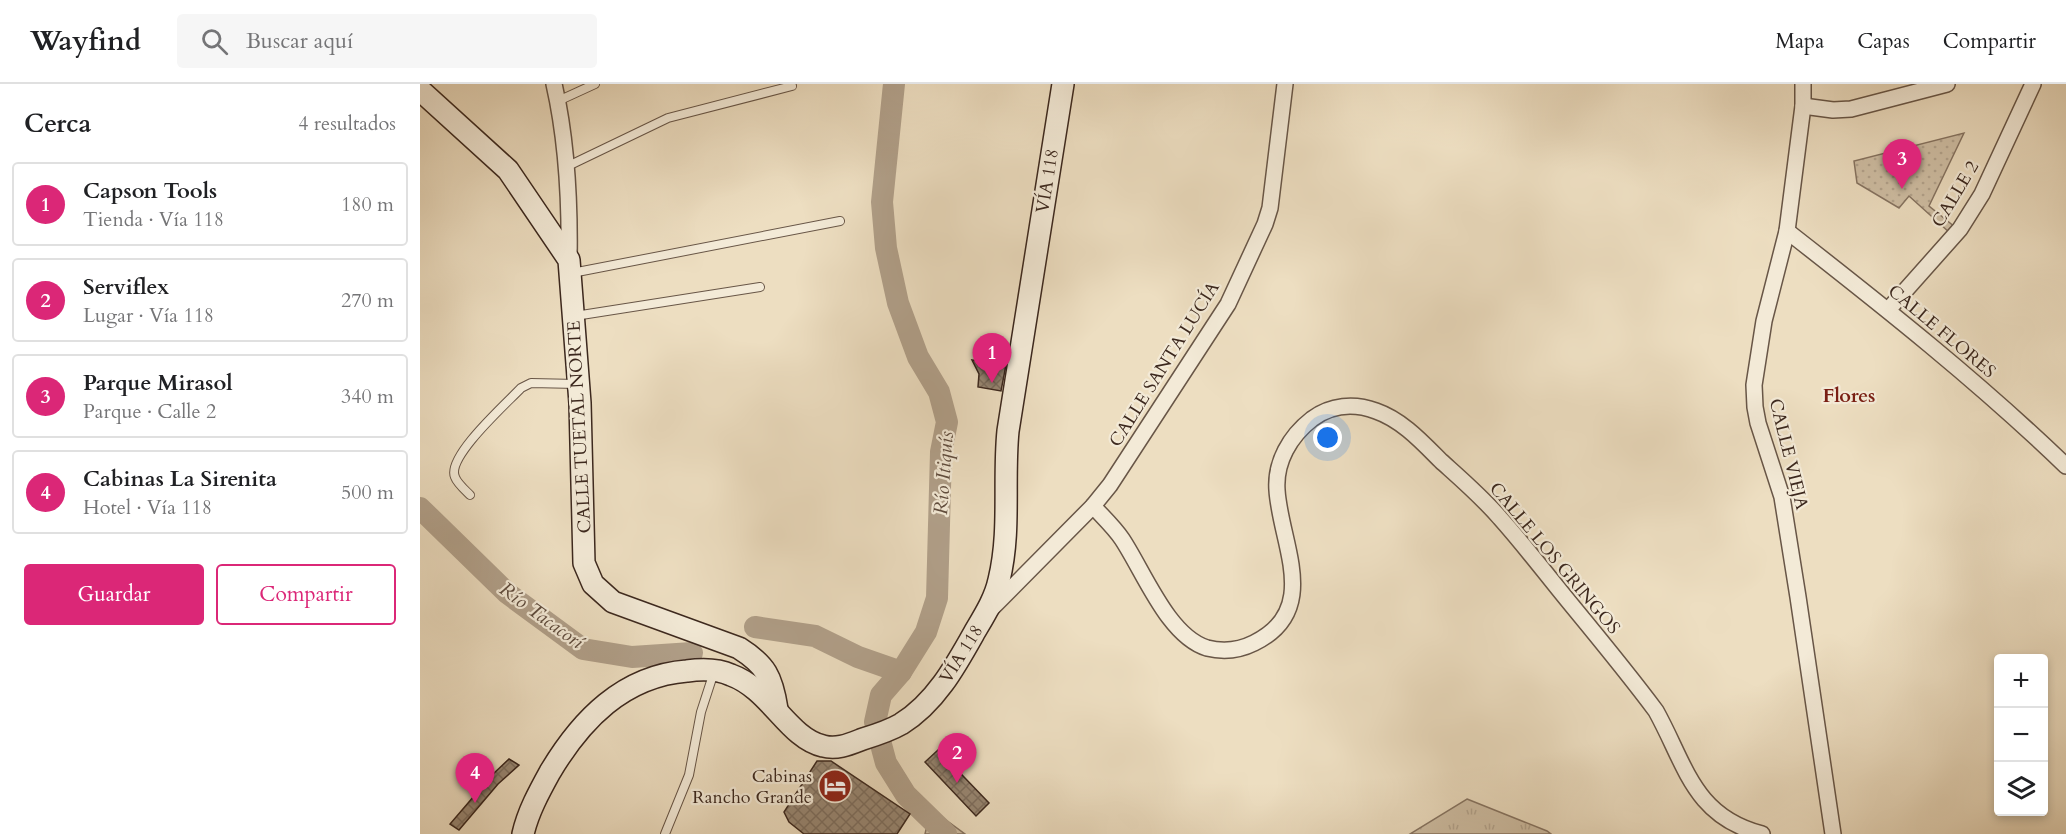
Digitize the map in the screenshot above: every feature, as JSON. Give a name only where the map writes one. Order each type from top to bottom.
[{"type":"main road","name":"VÍA 118","points":[[523,834],[540,789],[565,747],[589,717],[615,697],[651,678],[681,671],[715,671],[730,674],[756,688],[794,728],[813,742],[823,746],[844,747],[890,729],[914,714],[937,692],[950,675],[994,597],[1004,558],[1008,431],[1063,84]]},
{"type":"main road","points":[[420,90],[508,171],[570,267]]},
{"type":"main road","name":"CALLE TUETAL NORTE","points":[[570,267],[579,384],[584,563],[593,584],[613,602],[739,648],[753,657],[765,669],[773,685],[777,709]]},
{"type":"street","points":[[554,84],[566,167],[570,214],[570,267]]},
{"type":"street","name":"CALLE SANTA LUCÍA","points":[[983,618],[1093,506],[1110,485],[1228,304],[1270,208],[1285,84]]},
{"type":"street","name":"CALLE VIEJA","points":[[1803,84],[1803,105],[1786,231],[1764,321],[1755,385],[1755,407],[1782,497],[1833,834]]},
{"type":"street","points":[[1803,105],[1833,110],[1851,109],[1947,84]]},
{"type":"street","name":"CALLE 2","points":[[1888,310],[1960,229],[1982,194],[2033,84]]},
{"type":"street","name":"CALLE FLORES","points":[[1786,231],[1888,310],[2066,466]]},
{"type":"street","name":"CALLE LOS GRINGOS","points":[[1093,506],[1122,539],[1171,621],[1182,633],[1207,648],[1220,650],[1245,647],[1260,640],[1282,620],[1289,607],[1293,589],[1292,569],[1277,491],[1278,473],[1283,454],[1304,425],[1332,408],[1357,406],[1383,413],[1409,431],[1500,518],[1656,711],[1689,780],[1710,808],[1731,822],[1762,834]]},
{"type":"street","points":[[1004,558],[1009,570],[1017,575],[1025,575]]},
{"type":"lane","points":[[558,101],[595,84]]},
{"type":"lane","points":[[566,167],[668,118],[792,86]]},
{"type":"lane","points":[[570,267],[840,221]]},
{"type":"lane","points":[[574,316],[760,287]]},
{"type":"lane","points":[[470,495],[454,477],[457,461],[466,446],[521,388],[531,383],[579,384]]},
{"type":"lane","points":[[665,834],[689,775],[701,712],[715,671]]},
{"type":"green space","points":[[1964,133],[1929,206],[1955,227],[1950,233],[1909,196],[1899,208],[1857,183],[1854,161]]},
{"type":"green space","points":[[1467,799],[1547,831],[1551,834],[1410,834]]},
{"type":"green space","points":[[931,809],[965,834],[925,834]]},
{"type":"building","points":[[972,360],[1006,365],[1001,391],[978,387],[979,374]]},
{"type":"building","points":[[938,750],[989,803],[976,816],[925,762]]},
{"type":"building","points":[[509,759],[519,765],[498,784],[459,830],[450,824],[492,775]]},
{"type":"building","name":"Cabinas Rancho Grande","points":[[817,761],[831,761],[910,814],[897,834],[804,834],[789,822],[784,812]]},
{"type":"waterway","name":"Río Itiquís","points":[[894,84],[882,202],[886,248],[898,303],[918,357],[939,392],[947,422],[941,452],[937,598],[926,632],[901,672],[881,695],[875,722],[886,763],[906,795],[946,834]]},
{"type":"waterway","name":"Río Tacacorí","points":[[420,508],[507,593],[583,649],[632,657],[692,653]]},
{"type":"waterway","name":"Río Tacacorí","points":[[755,627],[815,636],[858,657],[901,672]]},
{"type":"place","name":"Parque Mirasol","points":[[1902,189]]},
{"type":"place","name":"Capson Tools","points":[[992,383]]},
{"type":"place","name":"Serviflex","points":[[957,783]]},
{"type":"place","name":"Cabinas Rancho Grande","points":[[835,786]]},
{"type":"place","name":"Cabinas La Sirenita","points":[[475,803]]},
{"type":"district","name":"Flores","points":[[1849,395]]}]
